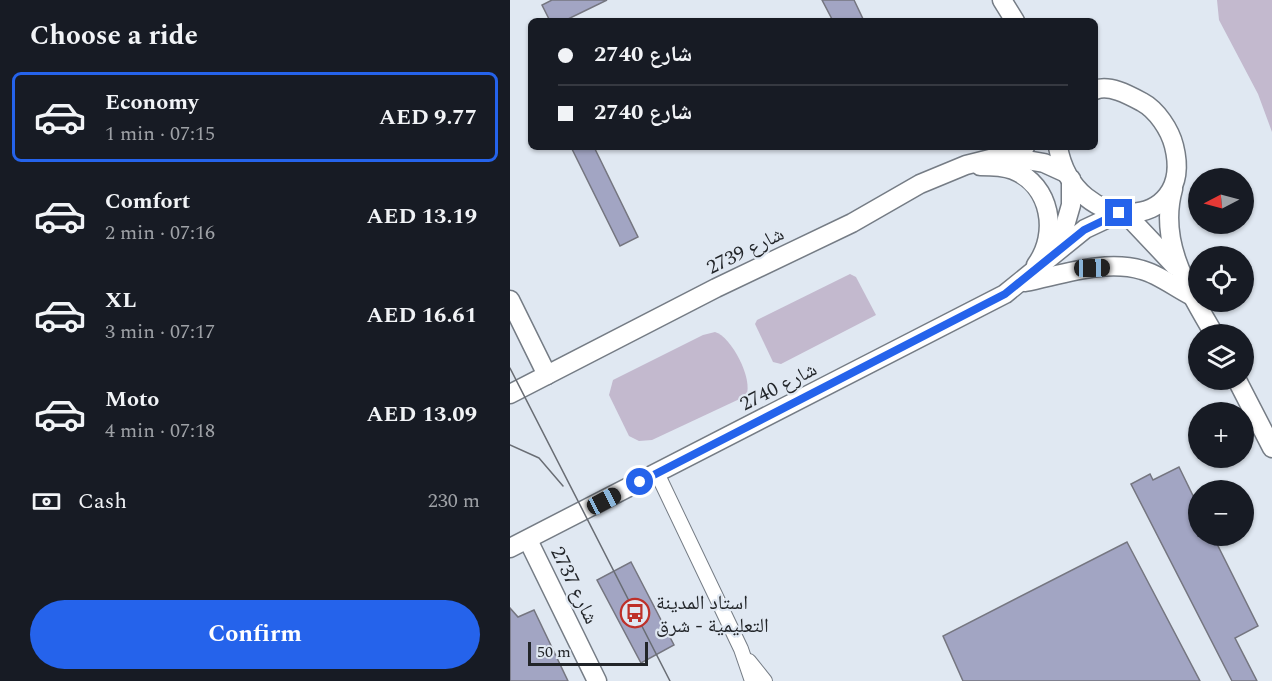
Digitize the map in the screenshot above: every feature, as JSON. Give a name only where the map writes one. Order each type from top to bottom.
[{"type":"street","points":[[1002,0],[1013,18]]},
{"type":"street","points":[[1098,87],[1145,104],[1158,117],[1172,138],[1178,162],[1167,220],[1180,272],[1188,288]]},
{"type":"street","points":[[1058,251],[1071,205],[1068,176],[1059,150]]},
{"type":"street","name":"شارع 2739","points":[[510,394],[716,288],[852,224],[920,184],[998,151],[1044,163],[1068,176]]},
{"type":"street","points":[[966,165],[1013,170],[1031,182],[1045,199],[1050,221],[1047,244],[1041,258],[1023,282]]},
{"type":"street","points":[[1068,176],[1093,205],[1122,213],[1180,272]]},
{"type":"street","name":"شارع 2740","points":[[510,548],[955,322],[1023,282],[1084,230],[1122,213],[1152,207],[1173,189]]},
{"type":"street","points":[[1023,282],[1092,268],[1124,268],[1142,270],[1188,294]]},
{"type":"street","points":[[510,300],[548,375]]},
{"type":"street","points":[[1242,390],[1272,448]]},
{"type":"street","points":[[657,473],[741,649],[752,681]]},
{"type":"street","name":"شارع 2737","points":[[528,540],[597,681]]},
{"type":"street","points":[[741,649],[765,681]]},
{"type":"shaded area","points":[[1217,0],[1272,0],[1272,132],[1258,94],[1219,20]]},
{"type":"shaded area","points":[[850,274],[856,277],[876,315],[781,364],[773,362],[755,324],[757,320]]},
{"type":"shaded area","points":[[715,332],[728,341],[744,370],[748,389],[746,396],[652,440],[639,441],[629,436],[609,395],[613,380],[703,335]]},
{"type":"building","points":[[552,0],[607,0],[570,18],[548,18],[542,5]]},
{"type":"building","points":[[822,0],[854,0],[863,18],[831,18]]},
{"type":"building","points":[[572,150],[595,150],[638,237],[620,246]]},
{"type":"building","points":[[1179,467],[1188,485],[1188,546],[1218,546],[1258,626],[1235,638],[1257,681],[1232,681],[1131,484],[1150,474],[1153,480]]},
{"type":"building","points":[[1127,542],[1200,681],[963,681],[943,636]]},
{"type":"building","points":[[631,562],[674,645],[641,663],[597,580]]},
{"type":"building","points":[[510,608],[518,617],[534,610],[568,681],[510,681]]},
{"type":"tram line","points":[[510,368],[670,681]]},
{"type":"tram line","points":[[510,445],[539,458],[563,486]]},
{"type":"place","name":"استاد المدينة التعليمية - شرق","points":[[635,613]]},
{"type":"route","points":[[640,482],[955,322],[1005,294],[1023,282],[1084,230],[1119,213]]}]
